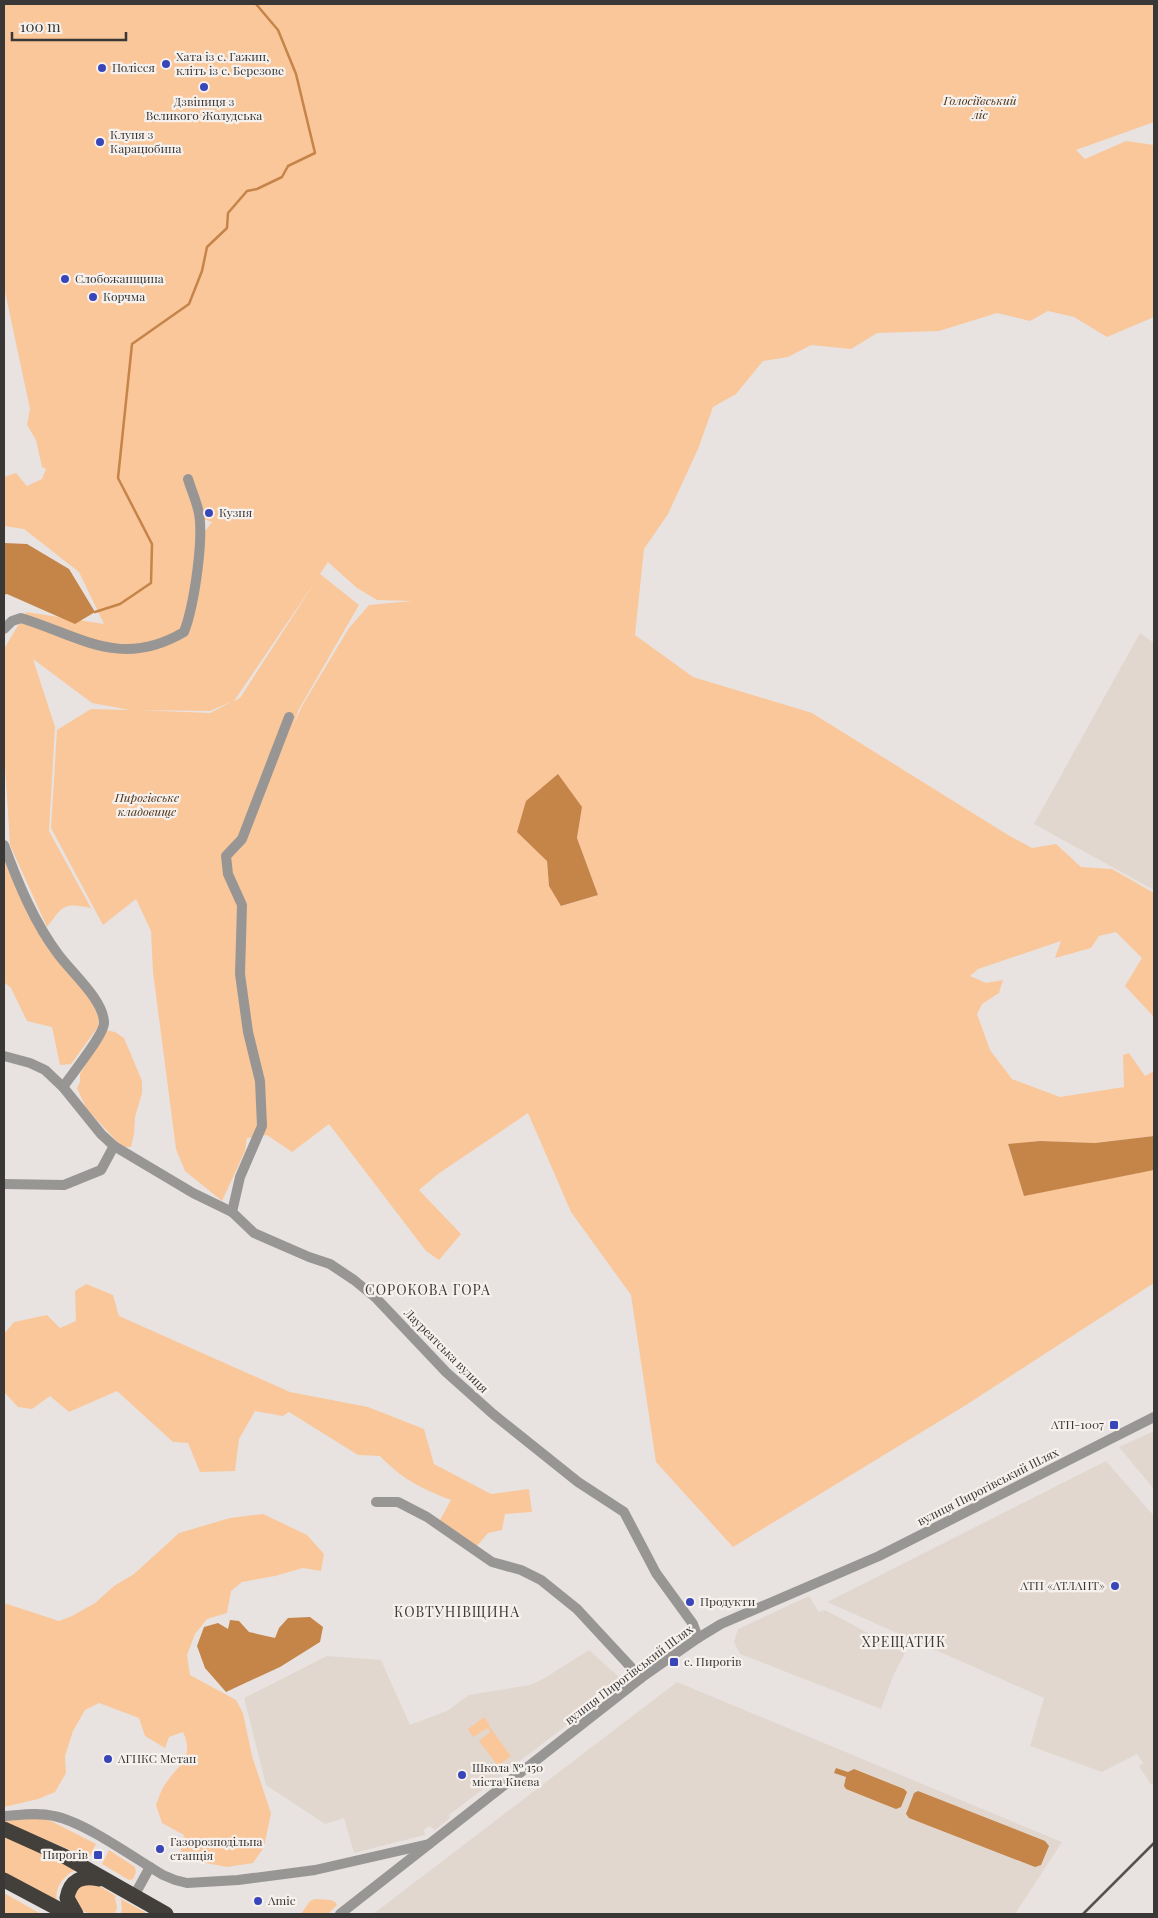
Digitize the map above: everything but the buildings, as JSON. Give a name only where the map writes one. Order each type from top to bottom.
[{"type":"highway","points":[[4,1829],[64,1856],[166,1914]]},
{"type":"highway","points":[[76,1914],[67,1898],[68,1891],[75,1881],[83,1877],[108,1881]]},
{"type":"highway","points":[[4,1880],[68,1914]]},
{"type":"street","points":[[4,629],[12,621],[21,618],[110,649],[140,648],[160,644],[184,632],[191,616],[200,546],[198,510],[188,479]]},
{"type":"street","points":[[232,1212],[240,1177],[262,1126],[260,1081],[248,1032],[240,974],[242,905],[228,874],[226,856],[242,839],[289,717]]},
{"type":"street","points":[[4,845],[39,927],[58,955],[92,994],[104,1022],[102,1030],[63,1087]]},
{"type":"street","name":"Лауреатська вулиця","points":[[4,1056],[30,1063],[45,1070],[63,1087],[101,1134],[114,1146],[184,1188],[232,1212],[254,1233],[330,1264],[376,1298],[446,1372],[493,1414],[578,1482],[624,1512],[656,1573],[693,1624],[698,1638]]},
{"type":"street","points":[[4,1184],[64,1185],[101,1170],[114,1146]]},
{"type":"street","name":"вулиця Пирогівський Шлях","points":[[340,1914],[432,1844],[641,1678],[698,1638],[721,1624],[879,1556],[1154,1417]]},
{"type":"street","points":[[376,1502],[398,1502],[427,1517],[492,1562],[521,1570],[541,1580],[577,1610],[641,1678]]},
{"type":"street","points":[[4,1816],[45,1814],[56,1816],[92,1833],[175,1880],[187,1883],[212,1882],[315,1870],[432,1844]]},
{"type":"street","points":[[134,1896],[150,1867]]},
{"type":"shaded area","points":[[4,543],[27,544],[69,569],[95,612],[75,624],[7,594],[4,595]]},
{"type":"shaded area","points":[[1140,633],[1154,643],[1154,890],[1034,824]]},
{"type":"shaded area","points":[[558,774],[582,807],[577,838],[598,895],[561,906],[549,886],[547,861],[517,832],[526,801]]},
{"type":"shaded area","points":[[1154,1136],[1154,1170],[1024,1196],[1008,1144],[1040,1141],[1095,1143]]},
{"type":"shaded area","points":[[1154,1431],[1154,1489],[1119,1447]]},
{"type":"shaded area","points":[[1106,1461],[1154,1516],[1154,1783],[1151,1785],[1139,1766],[1143,1763],[1137,1754],[1102,1772],[1030,1746],[1044,1698],[827,1602]]},
{"type":"shaded area","points":[[809,1596],[819,1612],[825,1610],[905,1653],[894,1674],[881,1709],[740,1654],[734,1642],[738,1629]]},
{"type":"shaded area","points":[[310,1617],[323,1627],[320,1642],[280,1667],[226,1692],[205,1668],[197,1646],[204,1627],[218,1623],[228,1629],[230,1620],[239,1621],[249,1632],[275,1638],[279,1628],[288,1618]]},
{"type":"shaded area","points":[[589,1650],[620,1678],[617,1687],[449,1815],[450,1818],[435,1830],[429,1826],[424,1830],[425,1835],[354,1853],[344,1818],[325,1824],[266,1785],[244,1698],[327,1656],[381,1660],[410,1725],[447,1711],[469,1695],[530,1685]]},
{"type":"shaded area","points":[[677,1682],[1062,1842],[1015,1914],[373,1914]]},
{"type":"shaded area","points":[[836,1768],[848,1772],[854,1769],[904,1789],[907,1792],[901,1807],[896,1809],[846,1789],[844,1786],[846,1777],[834,1773]]},
{"type":"shaded area","points":[[918,1791],[1045,1841],[1049,1846],[1041,1865],[1035,1867],[909,1818],[906,1814],[914,1793]]},
{"type":"green space","points":[[4,4],[1154,4],[1154,122],[1076,150],[1085,159],[1126,141],[1154,145],[1154,317],[1107,337],[1074,317],[1048,311],[1030,321],[997,313],[939,331],[877,333],[851,349],[811,345],[788,357],[763,361],[736,394],[713,407],[698,449],[668,514],[644,549],[635,635],[693,677],[812,713],[1032,848],[1056,844],[1081,867],[1112,869],[1154,893],[1153,1016],[1125,986],[1142,958],[1116,932],[1099,936],[1091,948],[1055,958],[1061,941],[978,969],[970,976],[986,983],[1003,980],[999,993],[982,1004],[977,1014],[990,1050],[1012,1079],[1060,1097],[1124,1087],[1123,1055],[1129,1053],[1145,1076],[1154,1071],[1154,1136],[1095,1143],[1040,1141],[1008,1145],[1024,1195],[1154,1170],[1154,1283],[966,1405],[733,1547],[656,1462],[631,1295],[571,1212],[528,1113],[438,1174],[419,1190],[461,1234],[439,1260],[426,1251],[329,1124],[292,1152],[267,1135],[247,1138],[245,1151],[222,1201],[185,1171],[176,1149],[153,972],[151,931],[136,899],[103,925],[51,828],[57,730],[91,709],[130,710],[92,703],[33,659],[55,727],[49,831],[91,908],[75,905],[64,907],[47,927],[10,845],[4,748],[4,649],[26,612],[104,624],[79,572],[24,529],[4,526],[4,477],[16,473],[27,486],[42,479],[46,469],[42,467],[36,440],[27,425],[30,409],[4,287]],"holes":[[[198,517],[212,522],[200,538]],[[328,562],[357,588],[377,600],[412,601],[369,605],[349,628],[302,706],[293,726],[299,709],[359,605],[320,574]],[[317,579],[240,698],[234,701]],[[233,701],[210,713],[137,710],[210,711]],[[582,807],[577,838],[598,895],[562,906],[549,886],[547,861]]]},
{"type":"green space","points":[[4,860],[29,917],[94,1004],[99,1020],[98,1027],[71,1064],[60,1065],[52,1027],[27,1021],[11,988],[4,982]]},
{"type":"green space","points":[[105,1030],[115,1032],[124,1038],[142,1081],[142,1093],[135,1117],[131,1147],[122,1147],[86,1108],[77,1088],[80,1082],[80,1074]]},
{"type":"green space","points":[[86,1284],[113,1295],[119,1316],[290,1392],[368,1407],[424,1429],[434,1464],[491,1494],[529,1489],[532,1512],[505,1514],[502,1530],[488,1533],[476,1547],[439,1522],[451,1500],[413,1482],[396,1471],[380,1456],[358,1455],[289,1412],[283,1416],[255,1411],[239,1439],[235,1471],[200,1472],[188,1443],[173,1442],[117,1391],[69,1412],[50,1396],[32,1409],[18,1407],[4,1392],[4,1334],[14,1322],[47,1315],[60,1328],[76,1321],[75,1291]]},
{"type":"green space","points":[[263,1514],[307,1535],[324,1554],[321,1571],[303,1568],[275,1576],[242,1582],[231,1591],[227,1613],[207,1619],[195,1634],[187,1655],[190,1675],[236,1700],[243,1713],[252,1756],[271,1813],[264,1847],[253,1863],[227,1867],[179,1858],[184,1835],[162,1823],[156,1805],[164,1785],[184,1760],[187,1748],[183,1732],[169,1737],[165,1748],[145,1736],[139,1718],[99,1703],[85,1710],[73,1731],[65,1756],[66,1773],[55,1792],[38,1799],[4,1807],[4,1603],[59,1621],[95,1603],[114,1586],[134,1574],[179,1533],[230,1518]]},
{"type":"green space","points":[[484,1717],[511,1756],[498,1766],[479,1741],[490,1732],[488,1728],[473,1737],[468,1729]]},
{"type":"green space","points":[[38,1817],[51,1821],[96,1844],[89,1858],[4,1822],[4,1820]]},
{"type":"green space","points":[[4,1836],[31,1847],[75,1870],[60,1883],[56,1897],[57,1902],[4,1874]]},
{"type":"green space","points":[[109,1850],[135,1867],[136,1872],[133,1879],[129,1880],[102,1864]]},
{"type":"green space","points":[[79,1884],[96,1884],[116,1896],[117,1907],[115,1914],[89,1913],[80,1908],[72,1896]]},
{"type":"green space","points":[[4,1893],[41,1914],[4,1914]]},
{"type":"green space","points":[[121,1899],[148,1914],[120,1914],[122,1910]]},
{"type":"green space","points":[[315,1899],[331,1900],[337,1905],[328,1914],[301,1914],[310,1901]]},
{"type":"waterway","points":[[95,612],[120,604],[151,583],[152,544],[118,478],[132,344],[189,304],[202,271],[207,247],[227,228],[228,213],[247,191],[257,189],[282,177],[288,166],[315,153],[296,74],[278,30],[256,4]]},
{"type":"railway","points":[[1083,1914],[1154,1843]]},
{"type":"place","name":"Хата із с. Гажин, кліть із с. Березове","points":[[166,64]]},
{"type":"place","name":"Полісся","points":[[102,68]]},
{"type":"place","name":"Дзвіниця з Великого Жолудська","points":[[204,87]]},
{"type":"place","name":"Клуня з Карацюбина","points":[[100,142]]},
{"type":"place","name":"Слобожанщина","points":[[65,279]]},
{"type":"place","name":"Корчма","points":[[93,297]]},
{"type":"place","name":"Кузня","points":[[209,513]]},
{"type":"place","name":"АТП-1007","points":[[1114,1425]]},
{"type":"place","name":"АТП «АТЛАНТ»","points":[[1115,1586]]},
{"type":"place","name":"Продукти","points":[[690,1602]]},
{"type":"place","name":"с. Пирогів","points":[[674,1662]]},
{"type":"place","name":"АГНКС Метан","points":[[108,1759]]},
{"type":"place","name":"Школа № 150 міста Києва","points":[[462,1775]]},
{"type":"place","name":"Газорозподільна станція","points":[[160,1849]]},
{"type":"place","name":"Пирогів","points":[[98,1855]]},
{"type":"place","name":"Amic","points":[[258,1901]]},
{"type":"district","name":"СОРОКОВА ГОРА","points":[[428,1290]]},
{"type":"district","name":"КОВТУНІВЩИНА","points":[[457,1612]]},
{"type":"district","name":"ХРЕЩАТИК","points":[[904,1642]]},
{"type":"park label","name":"Голосіївський ліс","points":[[980,108]]},
{"type":"park label","name":"Пирогівське кладовище","points":[[147,805]]}]
